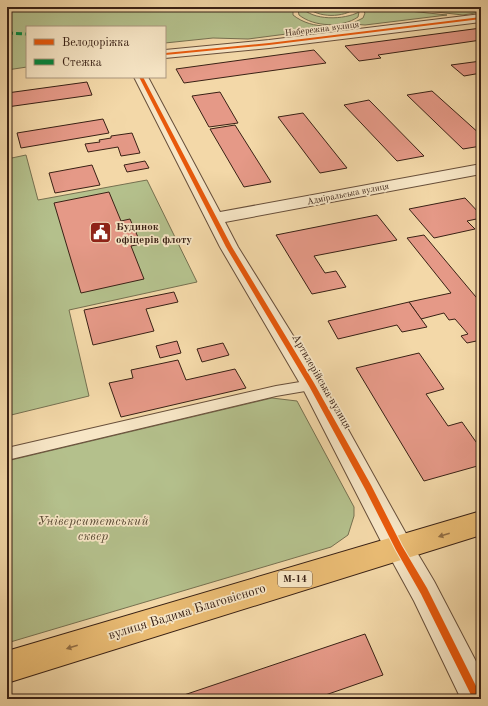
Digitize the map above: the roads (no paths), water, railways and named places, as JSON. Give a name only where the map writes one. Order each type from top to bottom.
[{"type":"highway","name":"вулиця Вадима Благовісного","points":[[7,667],[481,523]]},
{"type":"street","name":"Набережна вулиця","points":[[166,54],[269,44],[481,18]]},
{"type":"street","name":"Артилерійська вулиця","points":[[142,78],[229,247],[312,385],[368,487],[399,548],[424,591],[478,699]]},
{"type":"street","name":"Адміральська вулиця","points":[[214,219],[481,169]]},
{"type":"lane","points":[[7,454],[276,391],[312,385]]},
{"type":"place","name":"Будинок офіцерів флоту","points":[[100,233]]},
{"type":"park label","name":"Університетський сквер","points":[[93,528]]}]
